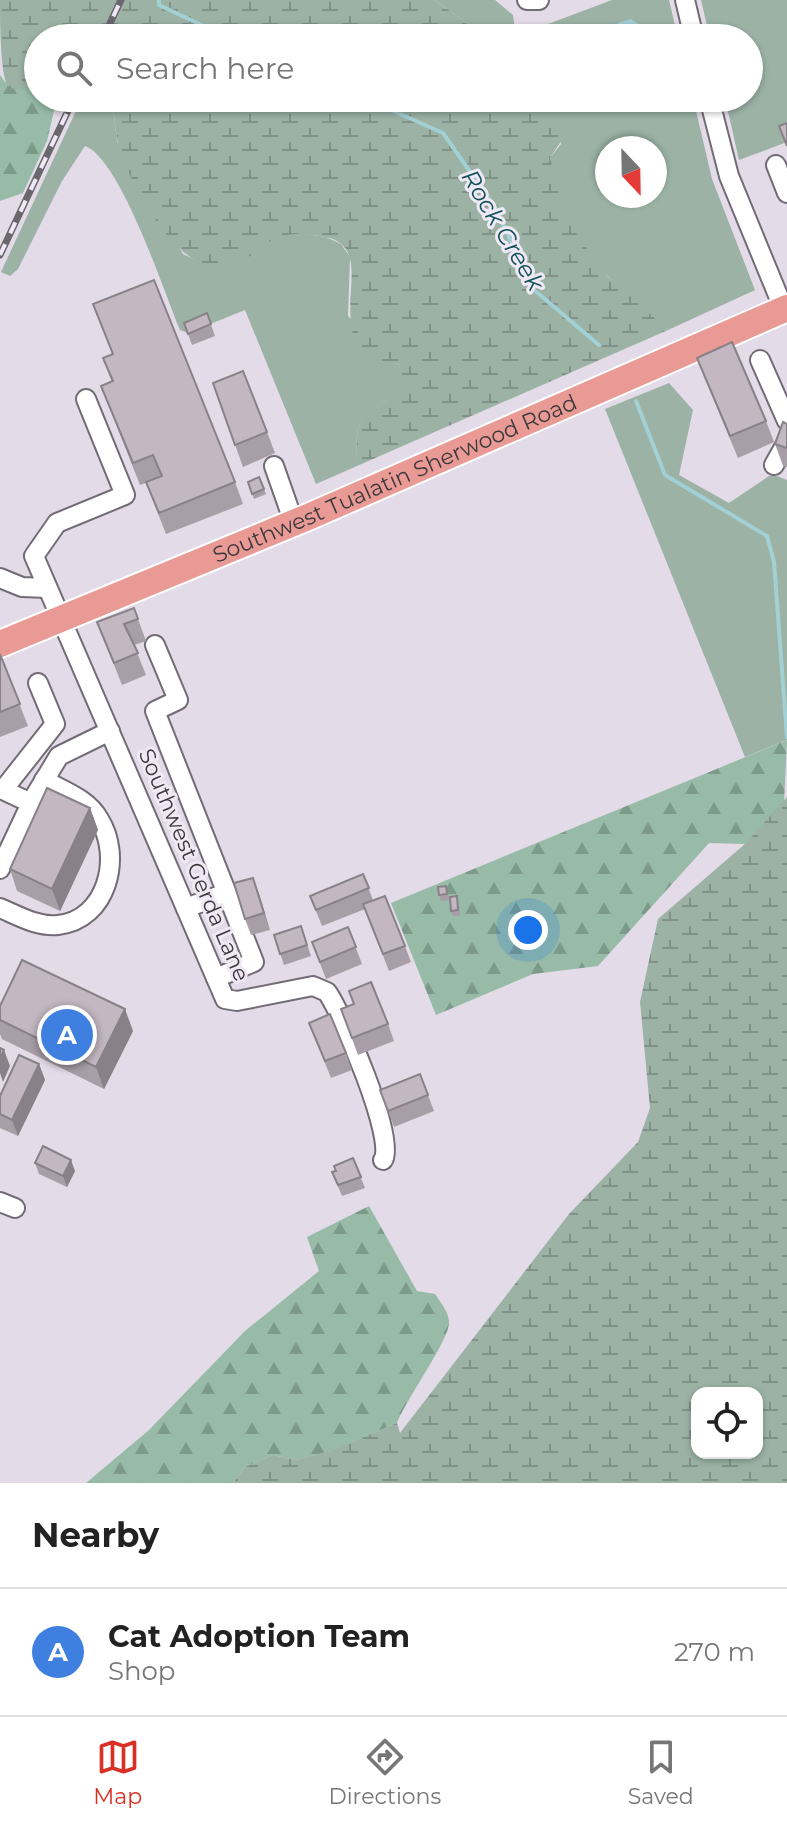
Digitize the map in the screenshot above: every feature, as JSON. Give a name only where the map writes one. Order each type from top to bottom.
[{"type":"highway","name":"Southwest Tualatin Sherwood Road","points":[[0,644],[294,523],[785,309]]},
{"type":"street","points":[[527,0],[539,0]]},
{"type":"street","points":[[685,0],[691,24]]},
{"type":"street","points":[[713,112],[729,176],[785,309]]},
{"type":"street","points":[[776,165],[787,193]]},
{"type":"street","points":[[760,360],[787,421]]},
{"type":"street","name":"Southwest Gerda Lane","points":[[86,399],[125,495],[57,523],[34,556],[225,999],[237,1001],[313,986],[327,992],[380,1116],[388,1150],[383,1160]]},
{"type":"street","points":[[774,465],[787,442]]},
{"type":"street","points":[[274,466],[294,523]]},
{"type":"street","points":[[0,578],[22,587],[47,588]]},
{"type":"street","points":[[155,645],[178,700],[155,711],[254,962],[216,978]]},
{"type":"street","points":[[31,803],[1,790],[55,724],[38,683]]},
{"type":"street","points":[[0,869],[6,841],[59,756],[110,731]]},
{"type":"street","points":[[0,908],[38,924],[78,920],[87,916],[112,870],[109,846],[99,818],[81,800],[44,780]]},
{"type":"street","points":[[186,908],[226,893]]},
{"type":"green space","points":[[0,0],[435,0],[468,24],[24,24],[23,89],[8,86],[1,46]]},
{"type":"green space","points":[[435,0],[495,0],[513,15],[514,24],[468,24]]},
{"type":"green space","points":[[612,0],[669,0],[675,24],[548,24]]},
{"type":"green space","points":[[701,0],[787,0],[787,142],[739,160],[728,112],[763,112],[763,24],[707,24]]},
{"type":"green space","points":[[0,75],[8,84],[24,88],[24,112],[54,112],[47,141],[23,193],[0,201]]},
{"type":"green space","points":[[75,112],[114,112],[117,141],[183,254],[206,265],[224,267],[242,259],[273,237],[292,232],[326,237],[341,244],[350,257],[348,316],[392,363],[399,365],[406,387],[374,408],[362,421],[357,435],[357,466],[316,484],[245,310],[188,333],[180,330],[126,199],[112,174],[98,156],[85,146],[62,181],[18,269],[10,276],[1,272]]},
{"type":"green space","points":[[114,112],[557,112],[563,138],[550,158],[565,218],[608,277],[668,330],[357,466],[357,435],[362,420],[405,387],[399,365],[374,363],[359,347],[350,315],[351,266],[348,253],[340,243],[330,238],[295,234],[271,241],[236,264],[224,267],[207,265],[191,257],[161,228],[129,173],[118,143]]},
{"type":"green space","points":[[556,112],[696,112],[712,179],[755,290],[668,330],[622,291],[579,242],[560,208],[550,158],[561,144]]},
{"type":"green space","points":[[669,383],[693,410],[679,475],[729,503],[772,474],[787,480],[787,740],[745,757],[605,409]]},
{"type":"green space","points":[[787,740],[784,804],[745,844],[709,843],[598,966],[533,974],[436,1015],[391,903]]},
{"type":"green space","points":[[787,797],[787,1483],[233,1483],[245,1467],[273,1455],[295,1460],[331,1451],[397,1423],[400,1433],[569,1214],[638,1142],[650,1108],[640,1002],[658,919],[745,844]]},
{"type":"green space","points":[[369,1206],[417,1291],[435,1294],[449,1318],[443,1341],[397,1423],[332,1451],[295,1460],[273,1455],[245,1467],[233,1483],[86,1483],[149,1430],[245,1331],[319,1271],[307,1237]]},
{"type":"water","points":[[631,19],[638,24],[614,24]]},
{"type":"building","points":[[787,123],[787,146],[779,126]]},
{"type":"building","points":[[154,280],[235,482],[159,513],[146,482],[162,476],[153,455],[133,463],[101,386],[113,381],[103,358],[113,354],[93,304]]},
{"type":"building","points":[[207,313],[211,324],[188,334],[184,323]]},
{"type":"building","points":[[732,342],[766,421],[730,436],[697,358]]},
{"type":"building","points":[[243,371],[267,432],[235,445],[213,383]]},
{"type":"building","points":[[783,422],[787,424],[787,448],[775,444]]},
{"type":"building","points":[[259,477],[264,489],[252,494],[248,482]]},
{"type":"building","points":[[134,608],[138,619],[124,624],[138,653],[114,663],[97,622]]},
{"type":"building","points":[[0,654],[20,704],[0,712]]},
{"type":"building","points":[[47,788],[90,808],[52,889],[10,869]]},
{"type":"building","points":[[363,874],[369,888],[316,910],[310,896]]},
{"type":"building","points":[[253,878],[264,913],[245,919],[234,883]]},
{"type":"building","points":[[446,886],[447,894],[439,895],[438,887]]},
{"type":"building","points":[[385,896],[405,946],[383,954],[363,904]]},
{"type":"building","points":[[457,896],[458,910],[451,911],[450,897]]},
{"type":"building","points":[[301,926],[307,945],[280,954],[274,935]]},
{"type":"building","points":[[348,927],[356,947],[320,962],[312,942]]},
{"type":"building","points":[[22,960],[125,1009],[96,1067],[0,1020],[0,1006]]},
{"type":"building","points":[[371,982],[388,1024],[352,1038],[341,1009],[354,1004],[349,991]]},
{"type":"building","points":[[330,1014],[346,1053],[325,1061],[309,1023]]},
{"type":"building","points":[[19,1055],[39,1064],[12,1120],[0,1114],[0,1096]]},
{"type":"building","points":[[420,1074],[428,1095],[388,1111],[380,1090]]},
{"type":"building","points":[[43,1146],[71,1160],[63,1176],[35,1163]]},
{"type":"building","points":[[353,1158],[361,1177],[338,1185],[332,1172],[336,1171],[334,1166]]},
{"type":"waterway","name":"Rock Creek","points":[[159,0],[159,5],[199,24]]},
{"type":"waterway","name":"Rock Creek","points":[[396,112],[443,133],[496,209],[533,289],[599,345]]},
{"type":"waterway","name":"Rock Creek","points":[[636,401],[665,475],[767,536],[774,562],[787,737]]},
{"type":"railway","points":[[110,24],[121,0]]},
{"type":"railway","points":[[0,255],[67,112]]},
{"type":"place","name":"Cat Adoption Team","points":[[67,1035]]}]
